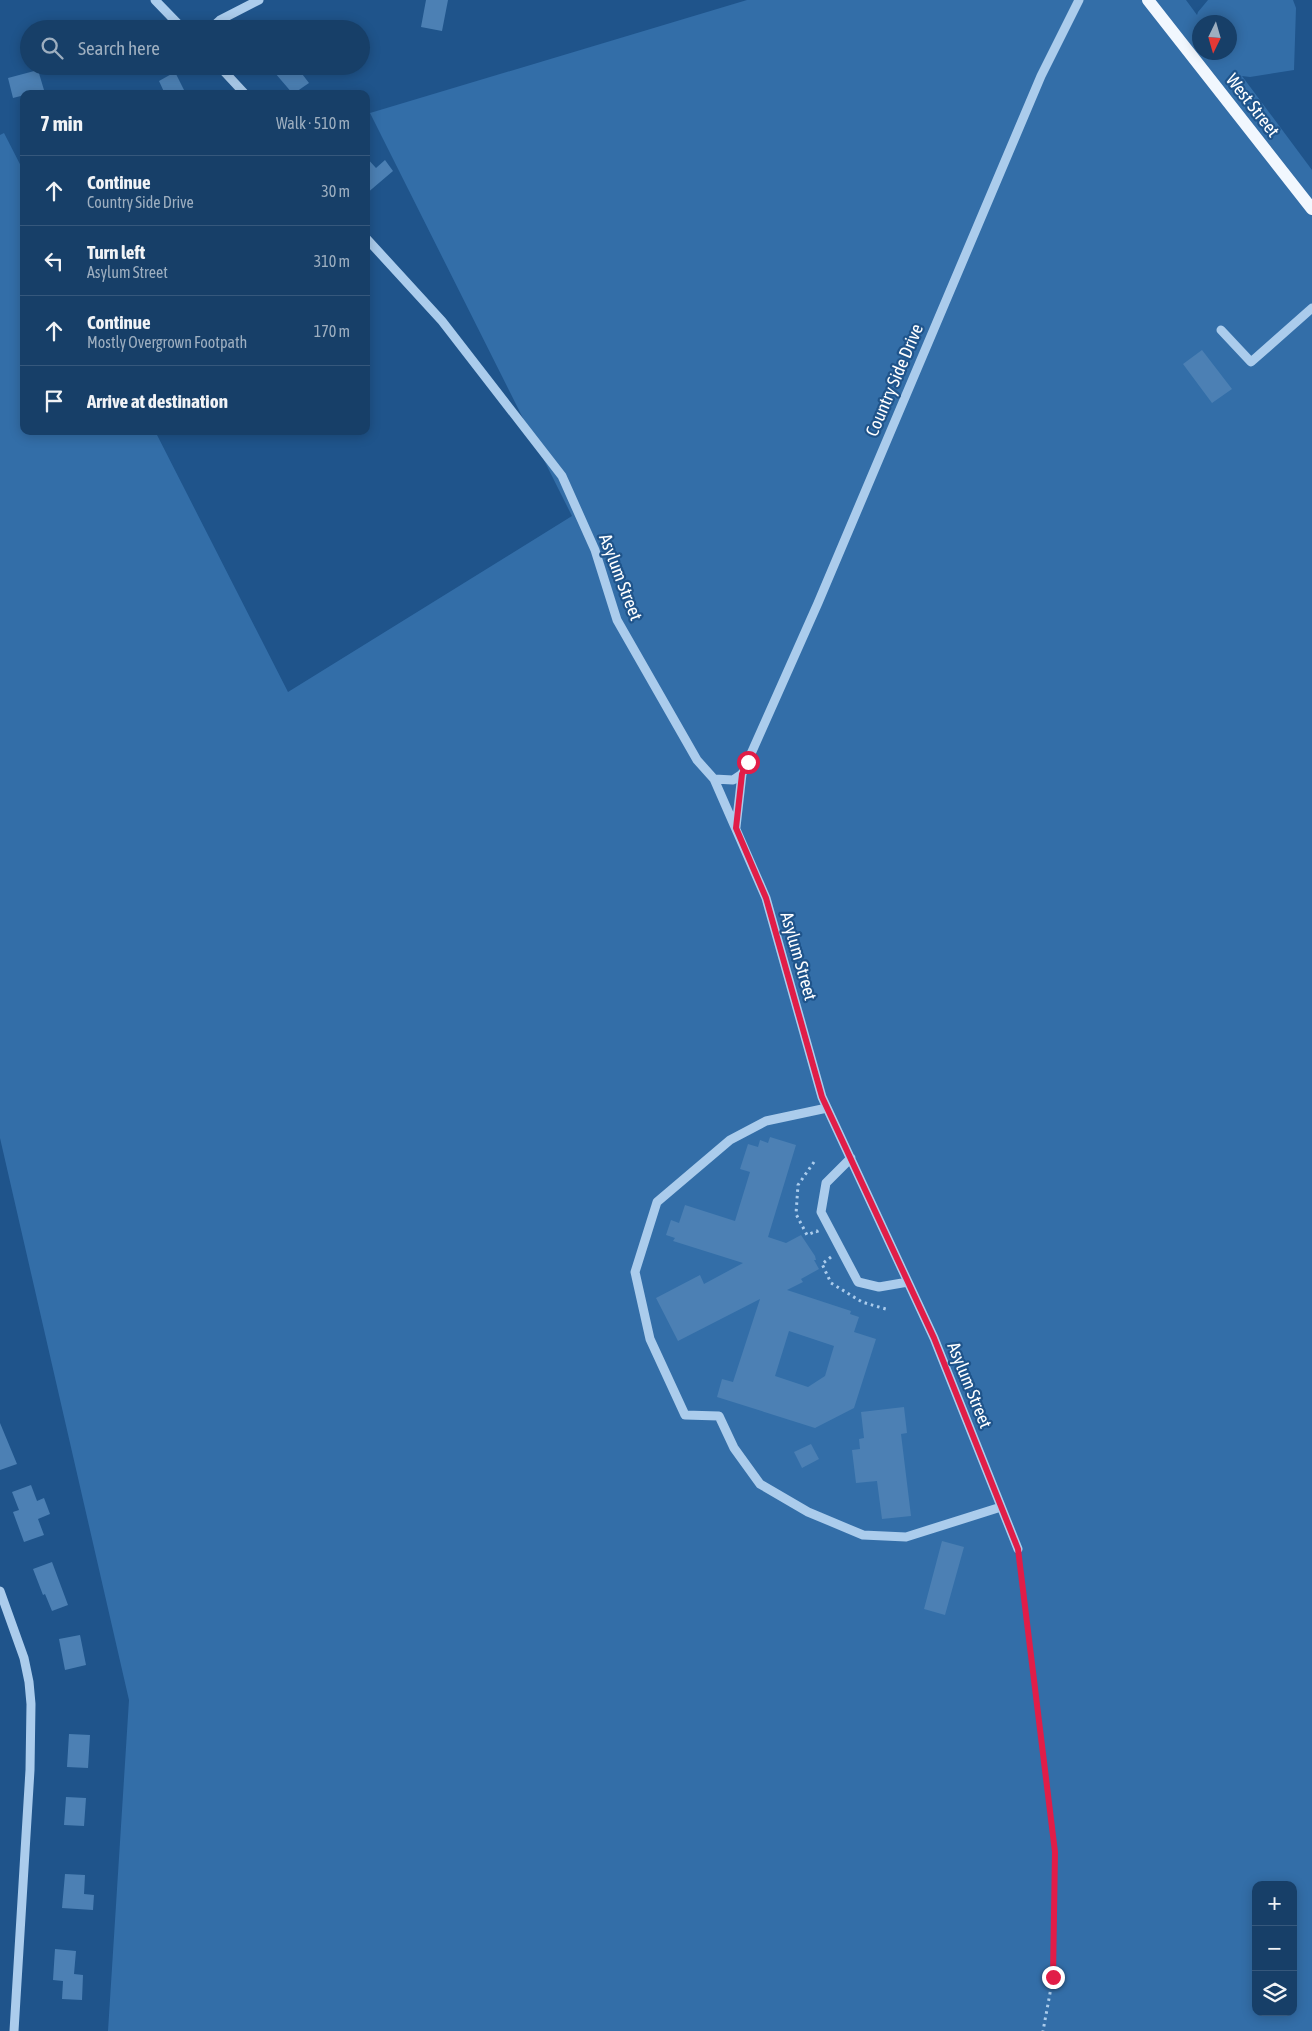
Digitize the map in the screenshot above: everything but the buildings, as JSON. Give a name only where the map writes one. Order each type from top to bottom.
[{"type":"main road","name":"West Street","points":[[1148,0],[1312,209]]},
{"type":"street","points":[[155,0],[174,20]]},
{"type":"street","points":[[220,20],[260,0]]},
{"type":"street","name":"Country Side Drive","points":[[736,828],[742,774],[818,602],[1041,76],[1079,0]]},
{"type":"street","points":[[227,75],[241,90]]},
{"type":"street","name":"Asylum Street","points":[[370,242],[442,321],[562,476],[595,550],[617,620],[670,716],[698,760],[714,779],[766,898],[822,1097],[934,1338],[1018,1549]]},
{"type":"street","points":[[1221,330],[1251,362],[1312,308]]},
{"type":"street","points":[[714,779],[733,780],[742,774]]},
{"type":"street","points":[[827,1108],[766,1121],[730,1140],[657,1202],[635,1272],[650,1339],[685,1414],[719,1416],[734,1448],[760,1484],[808,1512],[864,1535],[906,1537],[1001,1507]]},
{"type":"street","points":[[850,1158],[826,1182],[821,1212],[858,1282],[879,1287],[908,1282]]},
{"type":"street","points":[[0,1591],[24,1658],[31,1704],[30,1770],[14,2031]]},
{"type":"path","points":[[1018,1549],[1055,1852],[1053,1977],[1043,2031]]},
{"type":"shaded area","points":[[747,0],[1186,0],[1197,15],[1208,0],[1293,0],[1296,8],[1294,70],[1250,77],[1242,76],[1312,170],[1312,2031],[108,2031],[129,1700],[0,1138],[0,135],[4,133],[20,164],[20,435],[157,435],[288,692],[572,516],[370,113]]},
{"type":"route","points":[[748,762],[742,774],[736,828],[766,898],[822,1097],[934,1338],[1018,1549],[1055,1852],[1053,1977]]}]
